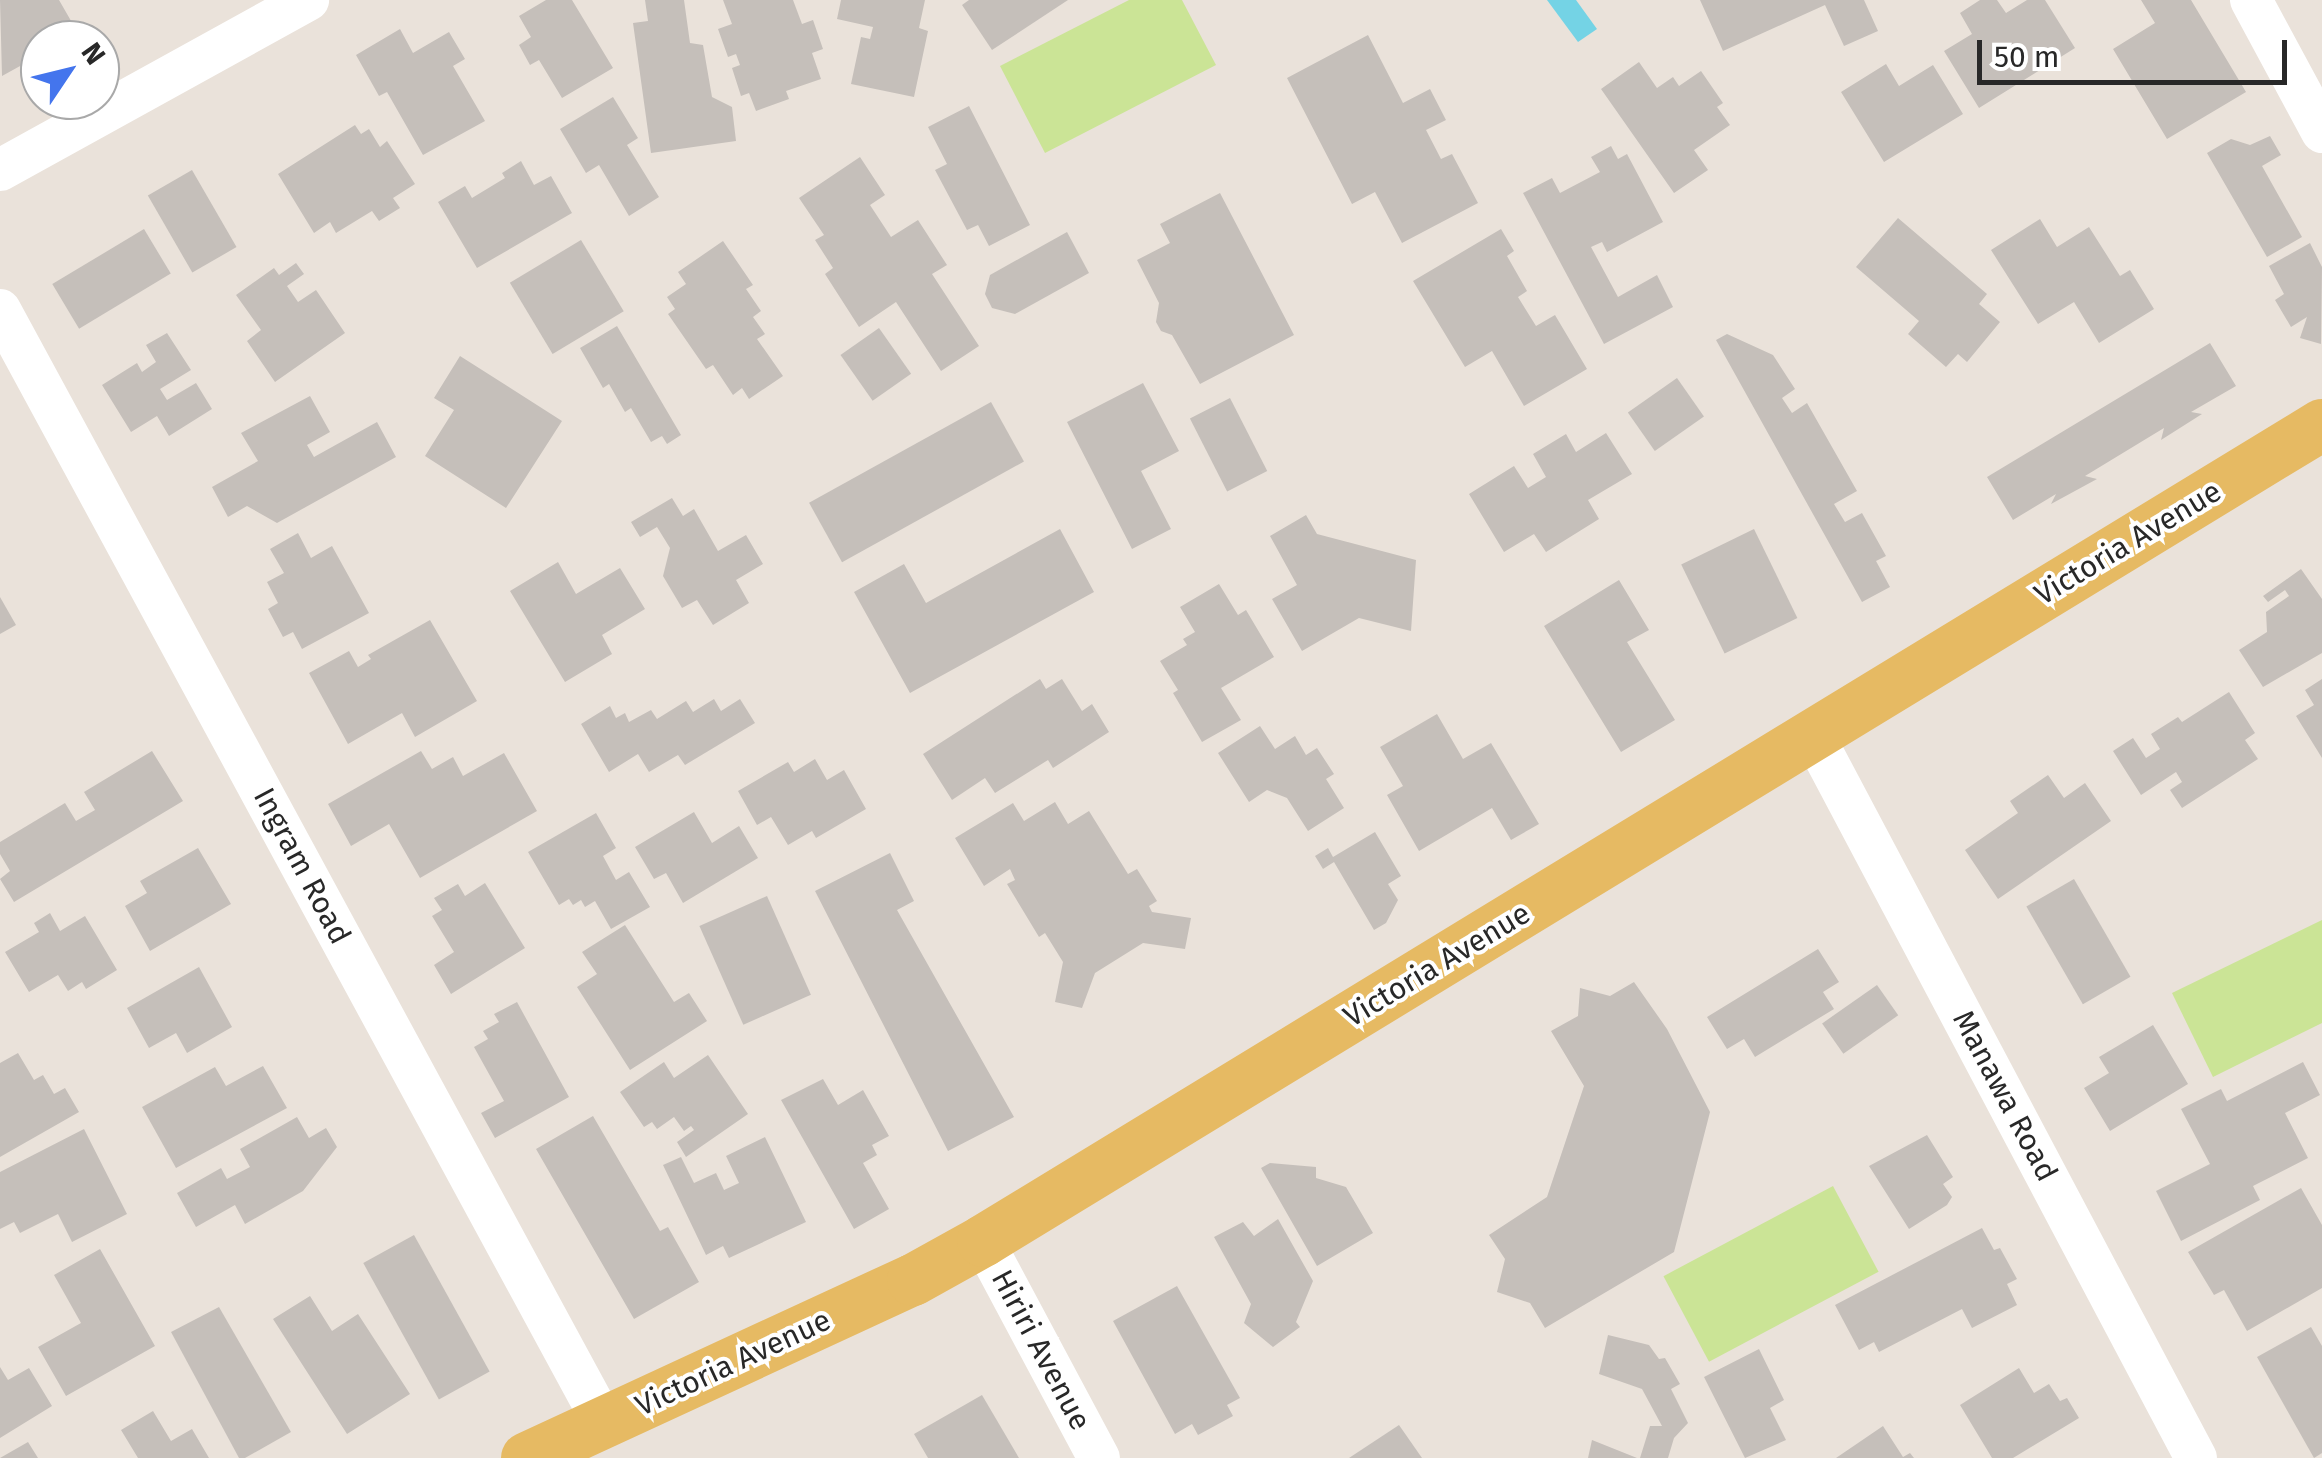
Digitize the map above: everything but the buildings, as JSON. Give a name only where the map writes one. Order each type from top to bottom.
[{"type":"main road","name":"Victoria Avenue","points":[[527,1458],[912,1280],[982,1242],[2322,425]]},
{"type":"street","points":[[0,170],[308,0]]},
{"type":"street","points":[[2252,0],[2322,132]]},
{"type":"street","name":"Ingram Road","points":[[0,310],[603,1422]]},
{"type":"street","name":"Manawa Road","points":[[1814,735],[2196,1458]]},
{"type":"street","name":"Hiriri Avenue","points":[[982,1242],[1099,1458]]},
{"type":"green space","points":[[1129,0],[1182,0],[1216,65],[1045,153],[1000,66]]},
{"type":"green space","points":[[2322,920],[2322,1023],[2213,1077],[2172,993]]},
{"type":"green space","points":[[1833,1186],[1879,1272],[1709,1362],[1663,1276]]},
{"type":"water","points":[[1547,0],[1576,0],[1597,29],[1578,42]]}]
